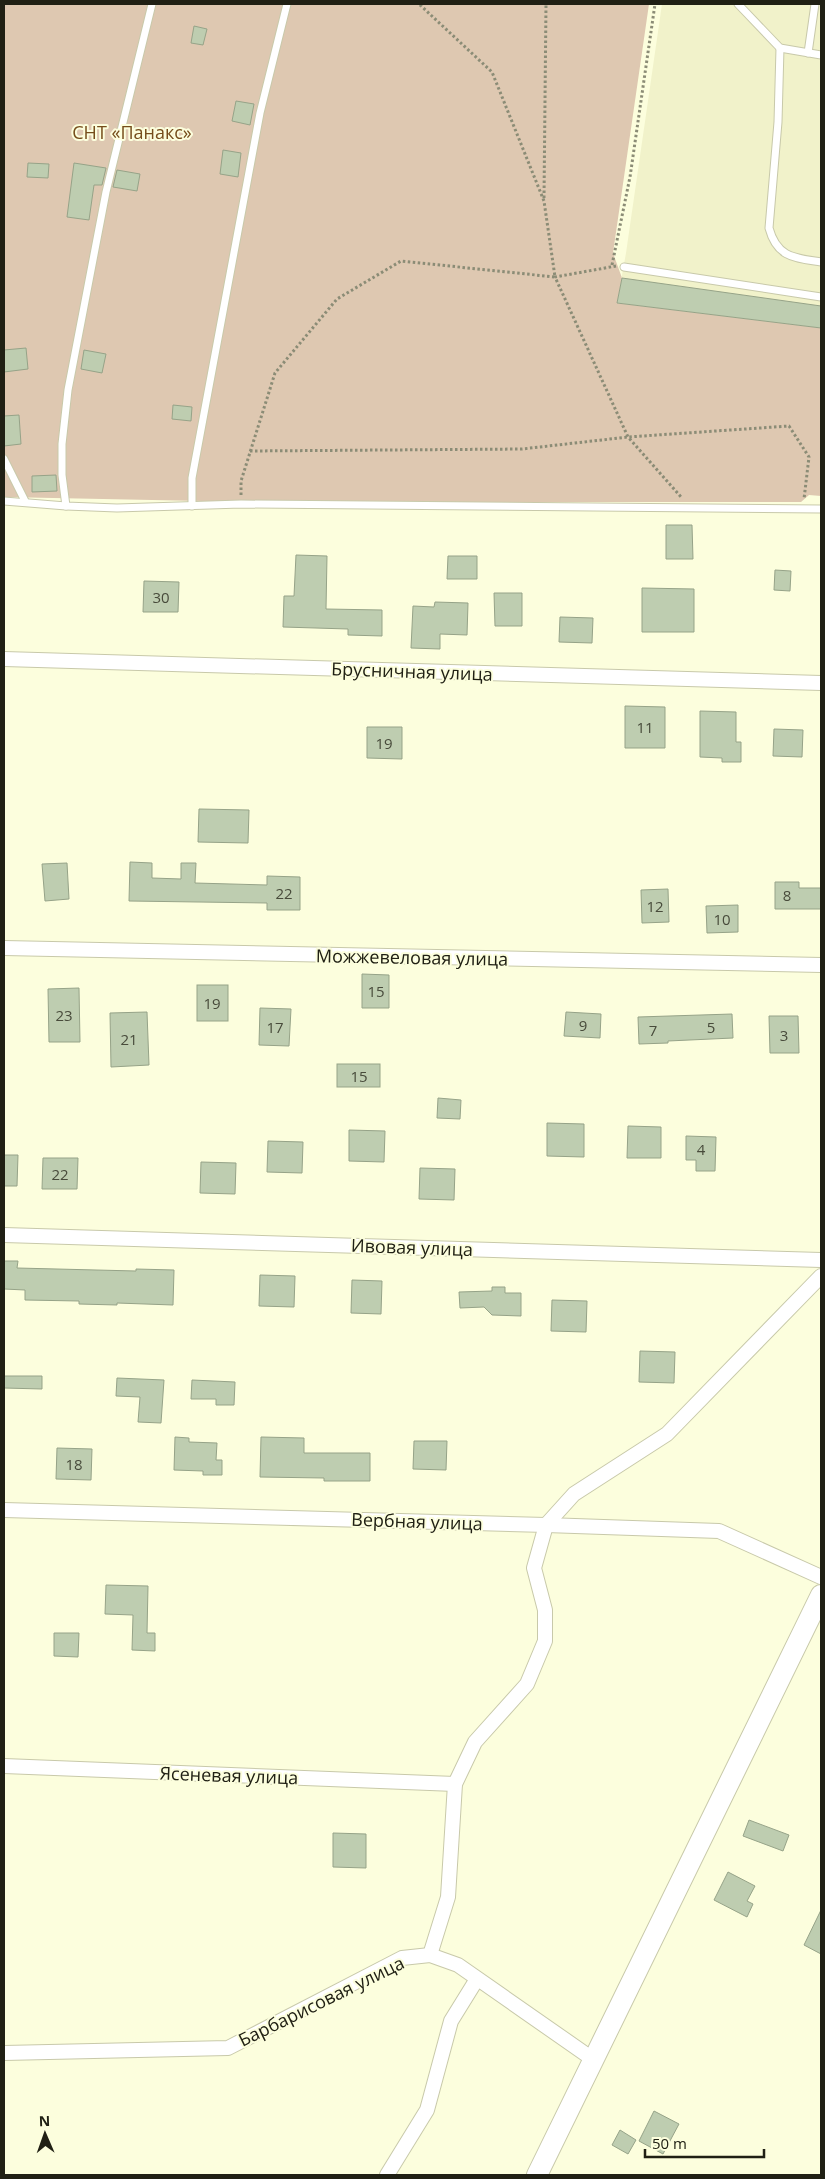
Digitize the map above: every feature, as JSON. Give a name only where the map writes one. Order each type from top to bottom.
[{"type":"street","name":"Брусничная улица","points":[[4,659],[821,683]]},
{"type":"street","name":"Можжевеловая улица","points":[[4,948],[821,965]]},
{"type":"street","name":"Ивовая улица","points":[[4,1235],[821,1260]]},
{"type":"street","points":[[594,2060],[458,1965],[430,1954],[448,1898],[455,1784],[475,1742],[527,1684],[545,1641],[545,1610],[534,1568],[546,1524],[574,1494],[667,1434],[821,1276]]},
{"type":"street","name":"Вербная улица","points":[[4,1510],[546,1524],[719,1532],[821,1577]]},
{"type":"street","points":[[537,2175],[821,1596]]},
{"type":"street","name":"Ясеневая улица","points":[[4,1766],[455,1784]]},
{"type":"street","name":"Барбарисовая улица","points":[[4,2054],[228,2048],[402,1958],[430,1954]]},
{"type":"street","points":[[387,2175],[427,2110],[451,2021],[477,1979]]},
{"type":"lane","points":[[66,506],[62,475],[62,452],[68,390],[106,192],[152,4]]},
{"type":"lane","points":[[192,506],[192,478],[258,123],[287,4]]},
{"type":"lane","points":[[738,4],[780,48],[821,55]]},
{"type":"lane","points":[[808,53],[815,4]]},
{"type":"lane","points":[[780,48],[778,122],[769,228],[773,242],[782,252],[797,258],[821,262]]},
{"type":"lane","points":[[624,267],[821,298]]},
{"type":"lane","points":[[4,459],[25,502]]},
{"type":"lane","points":[[4,501],[117,508],[242,504],[691,508],[803,507],[821,509]]},
{"type":"path","points":[[419,4],[492,72],[544,201]]},
{"type":"path","points":[[546,4],[544,201],[555,277],[628,437],[691,508]]},
{"type":"path","points":[[612,265],[630,177],[655,4]]},
{"type":"path","points":[[242,504],[241,481],[275,372],[337,299],[401,261],[555,277],[612,265],[624,267]]},
{"type":"path","points":[[250,451],[522,449],[628,437],[789,426],[809,457],[803,507]]},
{"type":"shaded area","points":[[662,4],[821,4],[821,328],[617,303]]},
{"type":"green space","name":"СНТ «Панакс»","points":[[4,4],[649,4],[613,253],[622,278],[617,303],[821,328],[821,496],[809,495],[801,502],[251,502],[4,497]]},
{"type":"building","points":[[194,26],[207,29],[203,45],[191,43]]},
{"type":"building","points":[[236,101],[254,104],[250,125],[232,121]]},
{"type":"building","points":[[223,150],[241,153],[238,177],[220,174]]},
{"type":"building","points":[[28,163],[49,164],[48,178],[27,177]]},
{"type":"building","points":[[74,163],[106,168],[102,185],[94,185],[89,220],[67,217]]},
{"type":"building","points":[[117,170],[140,174],[137,191],[113,187]]},
{"type":"building","points":[[622,278],[821,306],[821,328],[617,303]]},
{"type":"building","points":[[26,348],[28,369],[4,372],[4,350]]},
{"type":"building","points":[[84,350],[106,354],[102,373],[81,369]]},
{"type":"building","points":[[173,405],[192,407],[191,421],[172,419]]},
{"type":"building","points":[[19,415],[21,444],[4,446],[4,416]]},
{"type":"building","points":[[56,475],[57,491],[32,492],[32,476]]},
{"type":"building","points":[[666,525],[692,525],[693,559],[666,559]]},
{"type":"building","points":[[296,555],[327,556],[326,609],[382,610],[382,636],[348,635],[348,629],[283,627],[284,596],[294,596]]},
{"type":"building","points":[[448,556],[477,556],[477,579],[447,579]]},
{"type":"building","points":[[775,570],[791,571],[790,591],[774,590]]},
{"type":"building","points":[[144,581],[179,582],[178,612],[143,612]]},
{"type":"building","points":[[642,588],[694,589],[694,632],[642,632]]},
{"type":"building","points":[[494,593],[522,593],[522,626],[495,626]]},
{"type":"building","points":[[435,602],[468,603],[467,635],[440,634],[440,649],[411,648],[413,606],[434,607]]},
{"type":"building","points":[[560,617],[593,618],[592,643],[559,642]]},
{"type":"building","points":[[625,706],[665,707],[665,748],[625,748]]},
{"type":"building","points":[[700,711],[736,712],[736,742],[741,742],[741,762],[722,762],[722,758],[700,757]]},
{"type":"building","points":[[367,727],[402,727],[402,759],[367,758]]},
{"type":"building","points":[[774,729],[803,730],[802,757],[773,756]]},
{"type":"building","points":[[199,809],[249,810],[248,843],[198,842]]},
{"type":"building","points":[[130,862],[152,863],[152,878],[181,879],[181,863],[196,863],[195,883],[267,885],[267,876],[300,877],[300,910],[267,910],[267,903],[129,901]]},
{"type":"building","points":[[67,863],[69,899],[45,901],[42,864]]},
{"type":"building","points":[[775,882],[799,882],[799,888],[821,888],[821,909],[775,909]]},
{"type":"building","points":[[668,889],[669,922],[642,923],[641,890]]},
{"type":"building","points":[[738,905],[738,932],[707,933],[706,906]]},
{"type":"building","points":[[362,974],[389,975],[389,1008],[362,1008]]},
{"type":"building","points":[[197,985],[228,985],[228,1021],[197,1021]]},
{"type":"building","points":[[79,988],[80,1042],[49,1042],[48,989]]},
{"type":"building","points":[[260,1008],[291,1009],[289,1046],[259,1045]]},
{"type":"building","points":[[147,1012],[149,1065],[111,1067],[110,1013]]},
{"type":"building","points":[[566,1012],[601,1014],[600,1038],[564,1036]]},
{"type":"building","points":[[732,1014],[733,1038],[639,1044],[638,1017]]},
{"type":"building","points":[[769,1016],[798,1016],[799,1053],[770,1053]]},
{"type":"building","points":[[337,1064],[380,1064],[380,1087],[337,1087]]},
{"type":"building","points":[[438,1098],[461,1100],[460,1119],[437,1118]]},
{"type":"building","points":[[547,1123],[584,1124],[584,1157],[547,1156]]},
{"type":"building","points":[[628,1126],[661,1127],[661,1158],[627,1158]]},
{"type":"building","points":[[349,1130],[385,1131],[384,1162],[349,1161]]},
{"type":"building","points":[[686,1136],[716,1137],[715,1171],[696,1171],[696,1160],[686,1160]]},
{"type":"building","points":[[268,1141],[303,1142],[302,1173],[267,1172]]},
{"type":"building","points":[[4,1155],[18,1155],[17,1186],[4,1186]]},
{"type":"building","points":[[43,1158],[78,1158],[77,1189],[42,1189]]},
{"type":"building","points":[[201,1162],[236,1163],[235,1194],[200,1193]]},
{"type":"building","points":[[420,1168],[455,1169],[454,1200],[419,1199]]},
{"type":"building","points":[[4,1261],[18,1261],[17,1268],[174,1270],[173,1305],[79,1304],[79,1301],[25,1300],[25,1290],[4,1289]]},
{"type":"building","points":[[260,1275],[295,1276],[294,1307],[259,1306]]},
{"type":"building","points":[[352,1280],[382,1281],[381,1314],[351,1313]]},
{"type":"building","points":[[492,1287],[505,1287],[505,1293],[521,1293],[521,1316],[492,1315],[484,1307],[460,1308],[459,1292],[492,1291]]},
{"type":"building","points":[[552,1300],[587,1301],[586,1332],[551,1331]]},
{"type":"building","points":[[640,1351],[675,1352],[674,1383],[639,1382]]},
{"type":"building","points":[[4,1376],[42,1376],[42,1389],[4,1388]]},
{"type":"building","points":[[117,1378],[164,1380],[161,1423],[138,1422],[140,1397],[116,1396]]},
{"type":"building","points":[[192,1380],[235,1382],[234,1405],[216,1405],[216,1399],[191,1399]]},
{"type":"building","points":[[175,1437],[189,1438],[189,1442],[217,1443],[216,1460],[222,1460],[222,1475],[203,1475],[203,1471],[174,1470]]},
{"type":"building","points":[[261,1437],[304,1438],[304,1453],[370,1453],[370,1481],[324,1481],[324,1478],[260,1477]]},
{"type":"building","points":[[414,1441],[447,1441],[446,1470],[413,1469]]},
{"type":"building","points":[[57,1448],[92,1449],[91,1480],[56,1479]]},
{"type":"building","points":[[106,1585],[148,1586],[147,1633],[155,1633],[155,1651],[132,1650],[133,1615],[105,1614]]},
{"type":"building","points":[[54,1633],[79,1633],[78,1657],[54,1656]]},
{"type":"building","points":[[749,1820],[789,1835],[783,1851],[743,1836]]},
{"type":"building","points":[[333,1833],[366,1834],[366,1868],[333,1867]]},
{"type":"building","points":[[728,1872],[755,1886],[747,1901],[753,1904],[747,1917],[714,1900]]},
{"type":"building","points":[[821,1910],[821,1954],[804,1945]]},
{"type":"building","points":[[654,2111],[679,2124],[663,2154],[639,2141]]},
{"type":"building","points":[[620,2130],[636,2140],[628,2154],[612,2145]]}]
